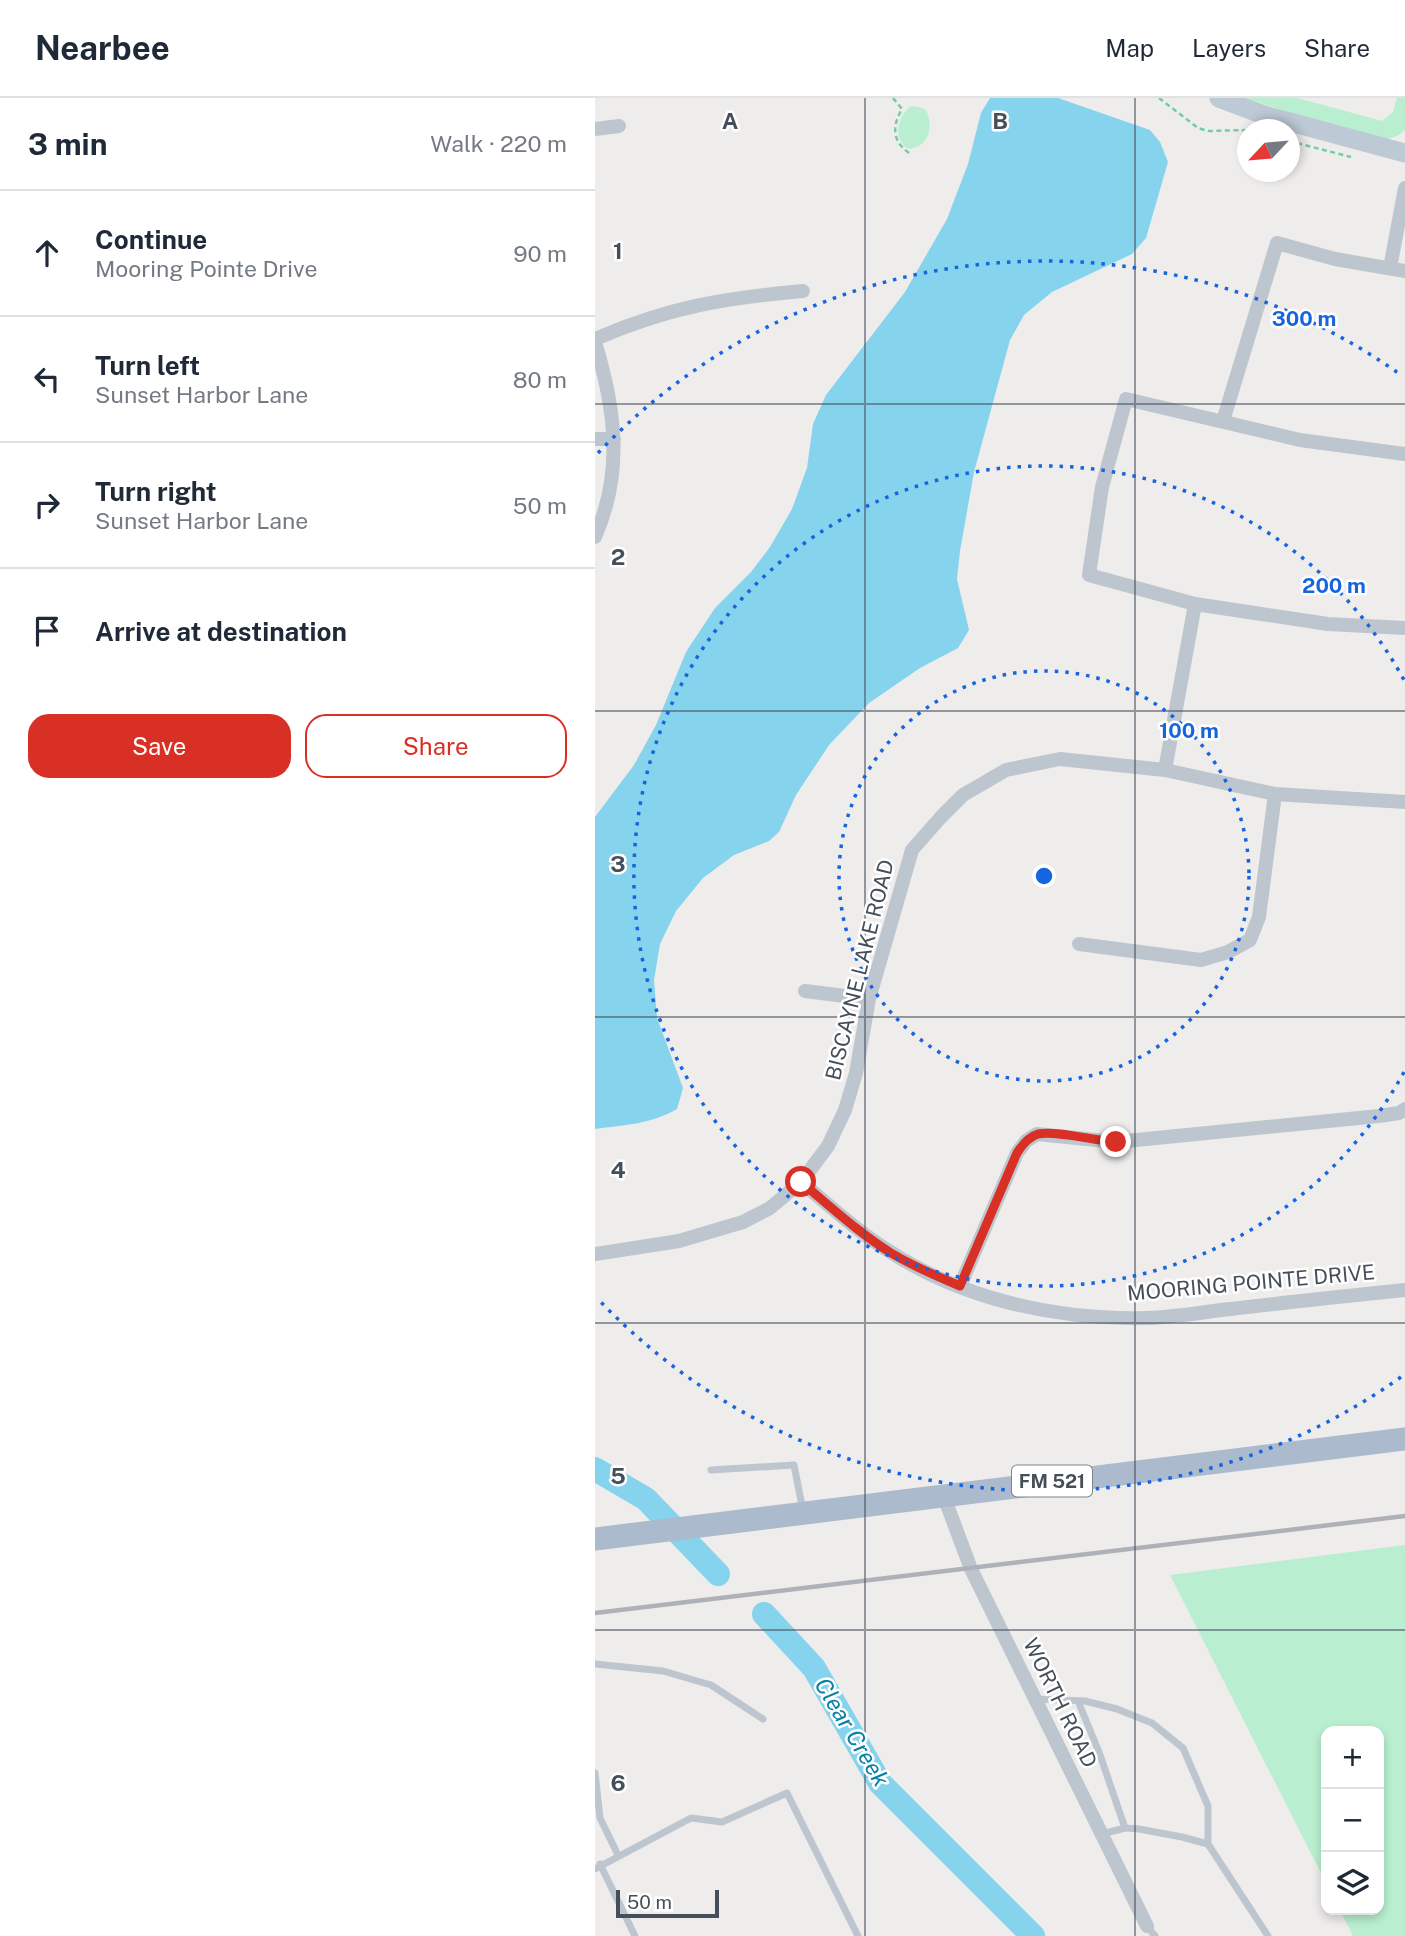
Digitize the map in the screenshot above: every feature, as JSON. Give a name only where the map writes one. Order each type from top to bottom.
[{"type":"main road","name":"FM 521","points":[[595,1539],[1405,1439]]},
{"type":"street","points":[[1219,98],[1264,115],[1405,153]]},
{"type":"street","points":[[595,129],[619,125]]},
{"type":"street","points":[[1390,268],[1405,188]]},
{"type":"street","points":[[1223,421],[1277,243],[1335,259],[1405,271]]},
{"type":"street","points":[[595,537],[611,490],[614,439],[611,400],[595,340],[643,319],[681,308],[745,296],[803,291]]},
{"type":"street","points":[[1405,454],[1300,440],[1126,399],[1102,487],[1089,575],[1195,604],[1328,624],[1405,628]]},
{"type":"street","points":[[595,439],[614,439]]},
{"type":"street","points":[[1165,770],[1195,604]]},
{"type":"street","name":"BISCAYNE LAKE ROAD","points":[[595,1254],[679,1241],[743,1222],[770,1208],[801,1182],[828,1146],[845,1110],[856,1073],[869,999],[912,850],[963,795],[1006,770],[1060,760],[1165,770],[1275,794],[1405,802]]},
{"type":"street","points":[[1079,944],[1201,960],[1229,952],[1249,940],[1259,917],[1275,794]]},
{"type":"street","points":[[805,991],[869,999]]},
{"type":"street","points":[[960,1286],[1017,1153],[1026,1141],[1037,1134],[1116,1142],[1379,1116],[1399,1113],[1405,1109]]},
{"type":"street","name":"MOORING POINTE DRIVE","points":[[801,1182],[864,1234],[920,1269],[960,1286],[1025,1307],[1148,1318],[1405,1290]]},
{"type":"street","name":"WORTH ROAD","points":[[943,1494],[971,1569],[1151,1931]]},
{"type":"lane","points":[[711,1470],[794,1465],[803,1512]]},
{"type":"lane","points":[[595,1664],[663,1671],[712,1685],[762,1719]]},
{"type":"lane","points":[[1035,1699],[1078,1701],[1117,1709],[1152,1723],[1183,1748],[1208,1806],[1207,1844],[1268,1936]]},
{"type":"lane","points":[[1078,1701],[1125,1828]]},
{"type":"lane","points":[[595,1773],[600,1818],[618,1855]]},
{"type":"lane","points":[[635,1936],[598,1866],[691,1818],[722,1822],[787,1793],[859,1936]]},
{"type":"lane","points":[[1101,1834],[1125,1828],[1207,1844]]},
{"type":"path","points":[[893,98],[902,110],[898,116],[895,138],[901,148],[909,153]]},
{"type":"path","points":[[1160,98],[1198,128],[1208,131],[1237,130]]},
{"type":"green space","points":[[1246,98],[1298,98],[1382,121],[1393,112],[1397,98],[1405,98],[1405,130],[1388,139],[1318,122]]},
{"type":"green space","points":[[911,106],[926,110],[930,123],[925,140],[909,149],[900,140],[898,128],[902,116]]},
{"type":"green space","points":[[1405,1545],[1405,1936],[1353,1936],[1342,1915],[1384,1915],[1384,1726],[1321,1726],[1321,1873],[1170,1575]]},
{"type":"water","points":[[990,98],[1058,98],[1150,130],[1160,142],[1168,162],[1146,238],[1132,254],[1052,292],[1024,315],[1010,340],[974,472],[960,551],[957,579],[969,630],[958,648],[920,668],[869,703],[829,745],[796,795],[779,832],[769,841],[734,855],[703,878],[676,911],[660,944],[654,980],[657,1018],[683,1088],[677,1109],[648,1121],[595,1129],[595,817],[634,765],[656,725],[686,652],[715,608],[751,572],[770,547],[792,509],[807,468],[813,424],[826,395],[905,292],[947,219],[968,164],[981,113]]},
{"type":"waterway","name":"Clear Creek","points":[[595,1469],[646,1499],[718,1574]]},
{"type":"waterway","name":"Clear Creek","points":[[764,1614],[814,1668],[880,1783],[1033,1936]]},
{"type":"railway","points":[[595,1613],[1405,1516]]},
{"type":"route","points":[[801,1182],[890,1252],[920,1269],[960,1286],[1017,1153],[1026,1141],[1037,1134],[1054,1134],[1116,1142]]}]
